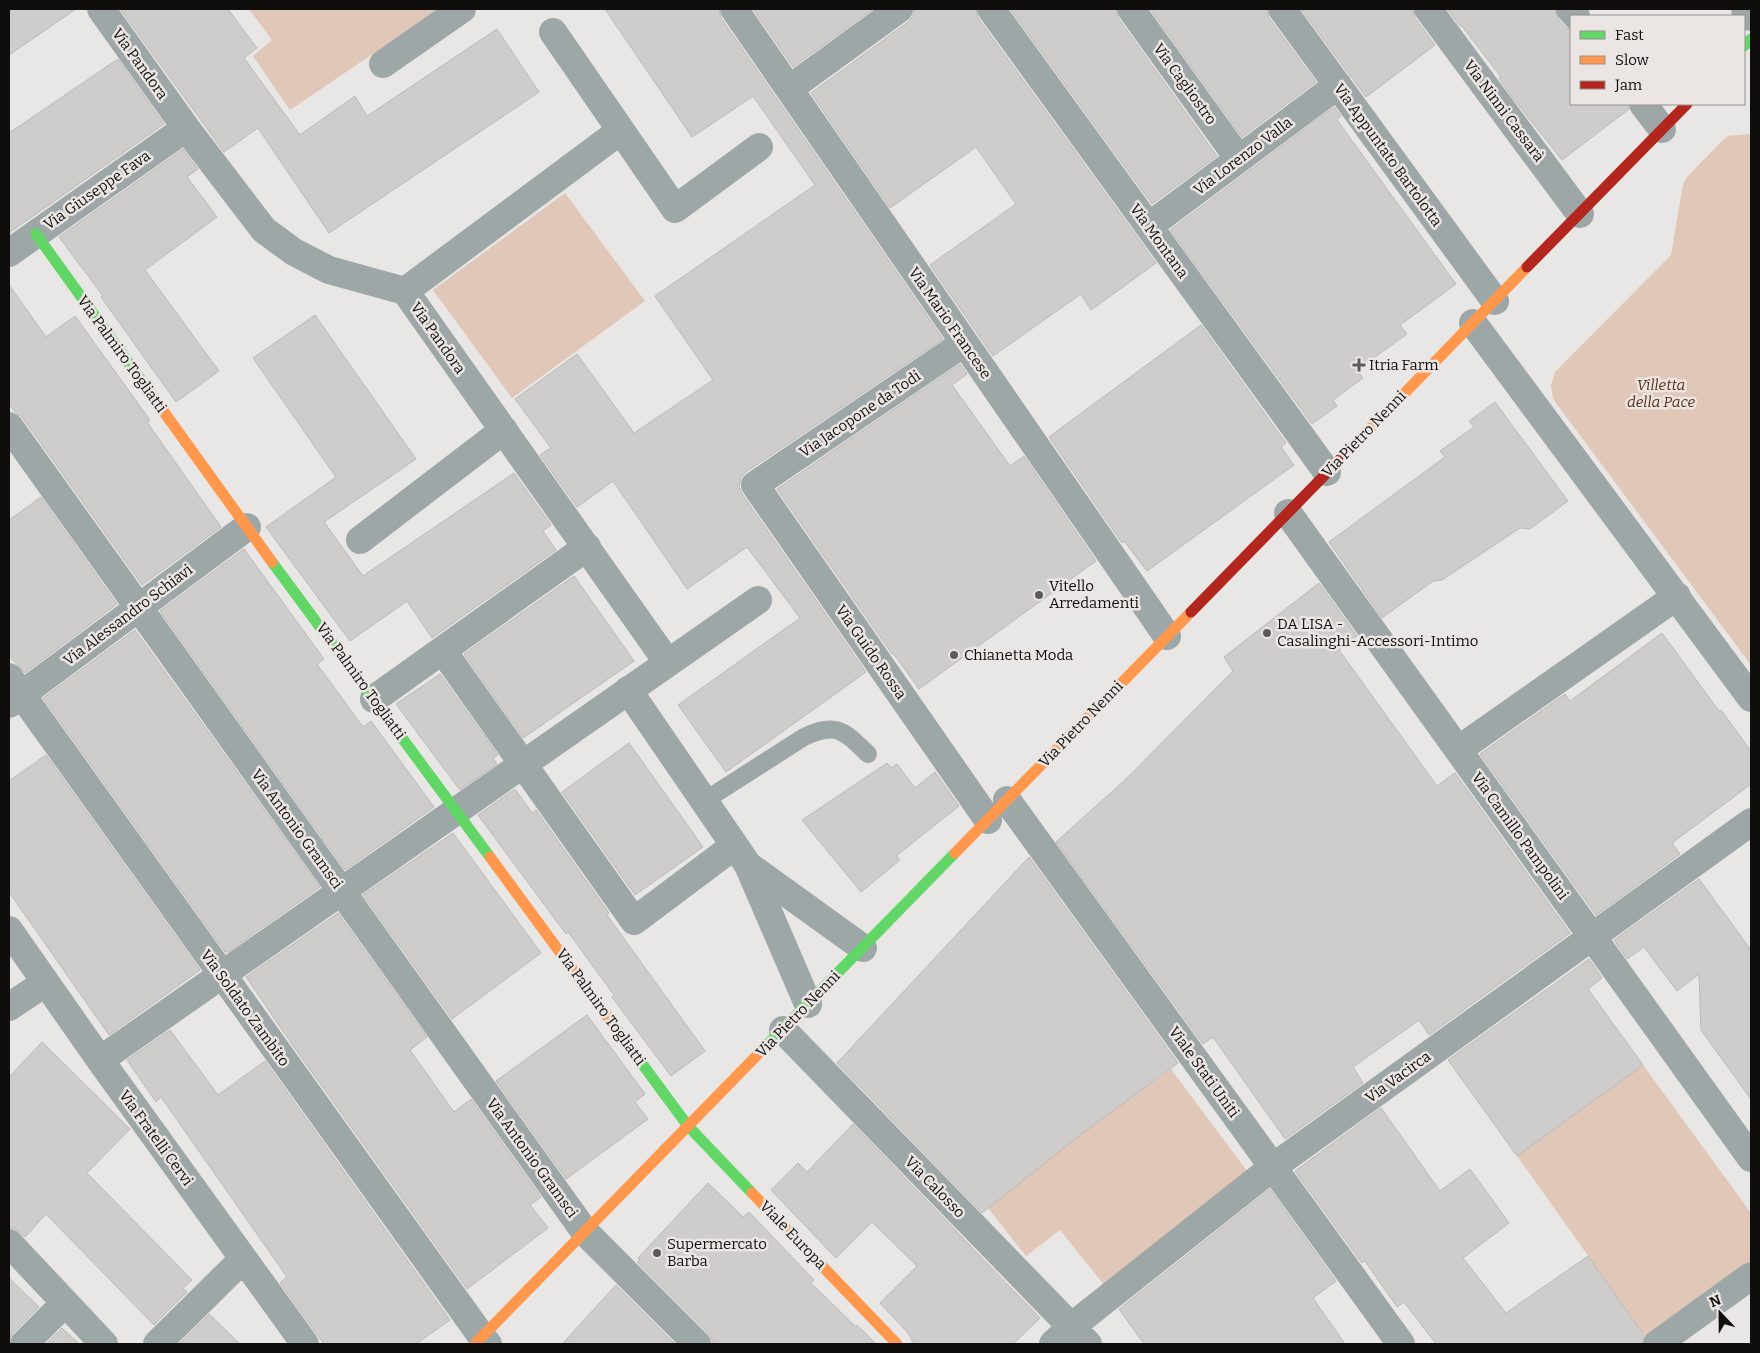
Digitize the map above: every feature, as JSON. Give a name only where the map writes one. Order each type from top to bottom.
[{"type":"main road","name":"Via Pietro Nenni","points":[[482,1342],[688,1126],[1687,105]]},
{"type":"main road","name":"Via Palmiro Togliatti","points":[[36,234],[247,527],[688,1126]]},
{"type":"main road","name":"Viale Europa","points":[[688,1126],[897,1344]]},
{"type":"street","name":"Via Pandora","points":[[101,9],[186,128],[264,230],[294,252],[328,270],[406,291],[668,663]]},
{"type":"street","points":[[383,64],[462,9]]},
{"type":"street","name":"Via Mario Francese","points":[[734,9],[1167,636]]},
{"type":"street","points":[[789,89],[899,9]]},
{"type":"street","name":"Via Montana","points":[[991,9],[1327,472]]},
{"type":"street","name":"Via Cagliostro","points":[[1131,9],[1239,159]]},
{"type":"street","name":"Via Appuntato Bartolotta","points":[[1282,9],[1495,301]]},
{"type":"street","name":"Via Ninni Cassarà","points":[[1428,9],[1580,214]]},
{"type":"street","points":[[1744,9],[1751,17]]},
{"type":"street","points":[[553,32],[675,209],[759,148]]},
{"type":"street","name":"Via Lorenzo Valla","points":[[1148,226],[1338,85]]},
{"type":"street","points":[[1644,105],[1662,129]]},
{"type":"street","name":"Via Giuseppe Fava","points":[[9,253],[186,128]]},
{"type":"street","points":[[406,291],[620,131]]},
{"type":"street","points":[[1473,323],[1751,698]]},
{"type":"street","name":"Via Jacopone da Todi","points":[[755,485],[964,343]]},
{"type":"street","name":"Via Antonio Gramsci","points":[[9,426],[585,1232],[697,1344]]},
{"type":"street","points":[[360,540],[504,430]]},
{"type":"street","name":"Via Guido Rossa","points":[[755,485],[988,820]]},
{"type":"street","name":"Via Camillo Pampolini","points":[[1288,513],[1751,1158]]},
{"type":"street","name":"Via Alessandro Schiavi","points":[[13,692],[138,607],[247,527]]},
{"type":"street","points":[[374,700],[586,547]]},
{"type":"street","points":[[1458,750],[1677,596]]},
{"type":"street","points":[[100,1060],[758,600]]},
{"type":"street","points":[[443,651],[634,921],[741,855]]},
{"type":"street","points":[[628,690],[741,855],[808,1004]]},
{"type":"street","name":"Via Soldato Zambito","points":[[13,692],[221,974],[482,1342]]},
{"type":"street","name":"Viale Stati Uniti","points":[[1007,800],[1401,1344]]},
{"type":"street","name":"Via Vacirca","points":[[1071,1339],[1273,1167],[1751,822]]},
{"type":"street","points":[[741,855],[863,948]]},
{"type":"street","name":"Via Fratelli Cervi","points":[[9,930],[100,1060],[305,1344]]},
{"type":"street","points":[[9,1006],[45,983]]},
{"type":"street","name":"Via Calosso","points":[[783,1030],[1071,1339]]},
{"type":"street","points":[[9,1243],[104,1344]]},
{"type":"street","points":[[156,1344],[243,1259]]},
{"type":"street","points":[[1657,1344],[1751,1276]]},
{"type":"street","points":[[24,1344],[65,1303]]},
{"type":"lane","points":[[704,801],[814,732],[825,730],[846,733],[868,754]]},
{"type":"green space","points":[[249,9],[439,9],[290,110],[253,56],[272,40]]},
{"type":"green space","name":"Villetta della Pace","points":[[1751,134],[1751,665],[1553,399],[1551,385],[1555,372],[1671,255],[1683,185],[1686,178],[1728,136]]},
{"type":"green space","points":[[565,193],[645,301],[512,398],[433,290]]},
{"type":"green space","points":[[1643,1065],[1751,1213],[1751,1261],[1646,1337],[1517,1156]]},
{"type":"green space","points":[[1171,1069],[1250,1175],[1105,1286],[1060,1230],[1026,1256],[988,1208],[1079,1136]]},
{"type":"building","points":[[9,9],[76,9],[9,55]]},
{"type":"building","points":[[120,9],[228,9],[257,48],[244,58],[300,135],[355,96],[367,116],[497,29],[539,92],[329,233],[258,128],[224,152]]},
{"type":"building","points":[[605,9],[719,9],[721,18],[943,339],[746,472],[741,478],[739,486],[742,494],[866,672],[726,772],[678,705],[800,618],[747,547],[687,589],[613,481],[577,507],[540,455],[551,448],[515,399],[577,354],[634,433],[713,380],[655,296],[815,185],[753,96],[692,137]]},
{"type":"building","points":[[753,9],[873,9],[793,67]]},
{"type":"building","points":[[914,9],[976,9],[978,18],[1156,263],[1091,310],[1081,294],[993,356],[930,265],[1016,204],[976,147],[890,208],[811,93],[908,22],[913,16]]},
{"type":"building","points":[[1010,9],[1116,9],[1118,18],[1217,156],[1152,204]]},
{"type":"building","points":[[1150,9],[1267,9],[1269,18],[1316,82],[1242,137]]},
{"type":"building","points":[[1301,9],[1413,9],[1415,18],[1435,45],[1366,97]]},
{"type":"building","points":[[1447,9],[1555,9],[1558,19],[1570,30],[1570,105],[1628,105],[1629,109],[1562,160],[1512,97],[1499,78],[1501,77]]},
{"type":"building","points":[[118,59],[164,124],[9,233],[9,133]]},
{"type":"building","points":[[1334,107],[1341,116],[1337,120],[1456,284],[1400,325],[1407,334],[1357,370],[1363,378],[1333,400],[1337,406],[1312,424],[1170,230]]},
{"type":"building","points":[[183,149],[198,169],[187,177],[217,217],[145,270],[219,371],[176,402],[101,297],[103,296],[59,237]]},
{"type":"building","points":[[9,285],[46,337],[75,316],[150,420],[147,422],[221,527],[142,585],[22,417],[9,404]]},
{"type":"building","points":[[315,315],[416,459],[324,522],[363,576],[514,473],[551,525],[543,531],[556,550],[432,638],[407,601],[350,641],[266,527],[336,477],[253,358]]},
{"type":"building","points":[[1201,325],[1286,443],[1281,447],[1294,465],[1147,571],[1124,541],[1122,543],[1049,437]]},
{"type":"building","points":[[960,364],[967,374],[952,385],[1010,466],[1024,456],[1096,561],[919,689],[892,654],[777,489]]},
{"type":"building","points":[[1495,402],[1568,501],[1530,529],[1520,528],[1442,580],[1433,581],[1382,618],[1329,542],[1445,457],[1440,451],[1474,427],[1469,421]]},
{"type":"building","points":[[41,497],[117,604],[25,673],[9,656],[9,520]]},
{"type":"building","points":[[244,549],[324,659],[317,664],[363,727],[371,721],[434,807],[345,870],[160,611]]},
{"type":"building","points":[[574,576],[634,661],[523,738],[464,654]]},
{"type":"building","points":[[1319,583],[1357,636],[1339,650],[1437,786],[1455,773],[1570,933],[1429,1035],[1419,1020],[1353,1067],[1363,1083],[1285,1139],[1213,1037],[1203,1044],[1056,842],[1126,779],[1233,671],[1224,657]]},
{"type":"building","points":[[135,630],[320,887],[228,952],[225,952],[43,698]]},
{"type":"building","points":[[1662,633],[1751,751],[1751,784],[1672,843],[1680,854],[1596,915],[1480,754],[1565,694],[1570,701]]},
{"type":"building","points":[[440,674],[498,755],[493,758],[497,764],[460,790],[396,704]]},
{"type":"building","points":[[629,743],[703,847],[635,895],[562,792]]},
{"type":"building","points":[[46,755],[200,970],[109,1035],[9,892],[9,781]]},
{"type":"building","points":[[887,763],[891,768],[897,764],[915,788],[935,772],[959,806],[896,856],[900,860],[861,892],[802,820]]},
{"type":"building","points":[[515,789],[532,813],[536,810],[609,913],[607,915],[705,1051],[671,1076],[612,997],[614,995],[568,932],[566,934],[478,815]]},
{"type":"building","points":[[453,833],[541,953],[452,1019],[363,895]]},
{"type":"building","points":[[1029,857],[1178,1063],[1079,1136],[982,1213],[837,1063]]},
{"type":"building","points":[[1699,879],[1751,950],[1751,1099],[1701,1030],[1699,974],[1677,991],[1644,947],[1627,959],[1614,940]]},
{"type":"building","points":[[338,913],[427,1037],[410,1050],[454,1112],[471,1099],[541,1197],[530,1205],[548,1228],[467,1289],[246,977]]},
{"type":"building","points":[[1589,959],[1602,978],[1588,989],[1643,1065],[1517,1156],[1448,1060]]},
{"type":"building","points":[[587,1015],[645,1094],[635,1102],[648,1119],[566,1179],[496,1081]]},
{"type":"building","points":[[170,1030],[218,1095],[265,1061],[450,1320],[416,1344],[324,1344],[280,1283],[287,1277],[161,1097],[156,1102],[127,1060]]},
{"type":"building","points":[[42,1042],[130,1129],[87,1173],[192,1280],[183,1288],[187,1292],[154,1325],[46,1214],[25,1237],[14,1228],[9,1228],[9,1077]]},
{"type":"building","points":[[1381,1108],[1440,1191],[1470,1169],[1509,1223],[1463,1258],[1506,1313],[1588,1256],[1644,1335],[1642,1344],[1436,1344],[1404,1302],[1397,1307],[1365,1261],[1362,1263],[1295,1171]]},
{"type":"building","points":[[853,1124],[1040,1318],[1013,1344],[912,1344],[908,1333],[880,1303],[917,1266],[872,1222],[836,1258],[771,1190],[798,1163],[807,1172]]},
{"type":"building","points":[[708,1183],[743,1217],[749,1212],[814,1280],[811,1283],[876,1344],[712,1344],[708,1333],[637,1262],[640,1259],[638,1258]]},
{"type":"building","points":[[1270,1189],[1336,1281],[1313,1298],[1345,1344],[1144,1344],[1119,1309]]},
{"type":"building","points":[[9,1278],[39,1307],[13,1333],[9,1340]]},
{"type":"building","points":[[616,1285],[675,1344],[562,1344]]},
{"type":"building","points":[[209,1314],[240,1344],[179,1344]]},
{"type":"building","points":[[62,1328],[79,1344],[46,1344]]},
{"type":"traffic: fast","points":[[1745,45],[1751,39]]},
{"type":"traffic: fast","points":[[36,234],[151,394]]},
{"type":"traffic: fast","points":[[272,562],[490,857]]},
{"type":"traffic: fast","points":[[766,1046],[955,853]]},
{"type":"traffic: fast","points":[[612,1023],[688,1126],[752,1193]]},
{"type":"traffic: slow","points":[[1357,442],[1527,267]]},
{"type":"traffic: slow","points":[[151,394],[272,562]]},
{"type":"traffic: slow","points":[[955,853],[1191,612]]},
{"type":"traffic: slow","points":[[490,857],[612,1023]]},
{"type":"traffic: slow","points":[[475,1344],[766,1046]]},
{"type":"traffic: slow","points":[[752,1193],[897,1344]]},
{"type":"traffic: jam","points":[[1527,267],[1686,105]]},
{"type":"traffic: jam","points":[[1191,612],[1357,442]]},
{"type":"place","name":"Itria Farm","points":[[1359,365]]},
{"type":"place","name":"Vitello Arredamenti","points":[[1039,595]]},
{"type":"place","name":"DA LISA - Casalinghi-Accessori-Intimo","points":[[1267,633]]},
{"type":"place","name":"Chianetta Moda","points":[[954,655]]},
{"type":"place","name":"Supermercato Barba","points":[[657,1253]]}]
